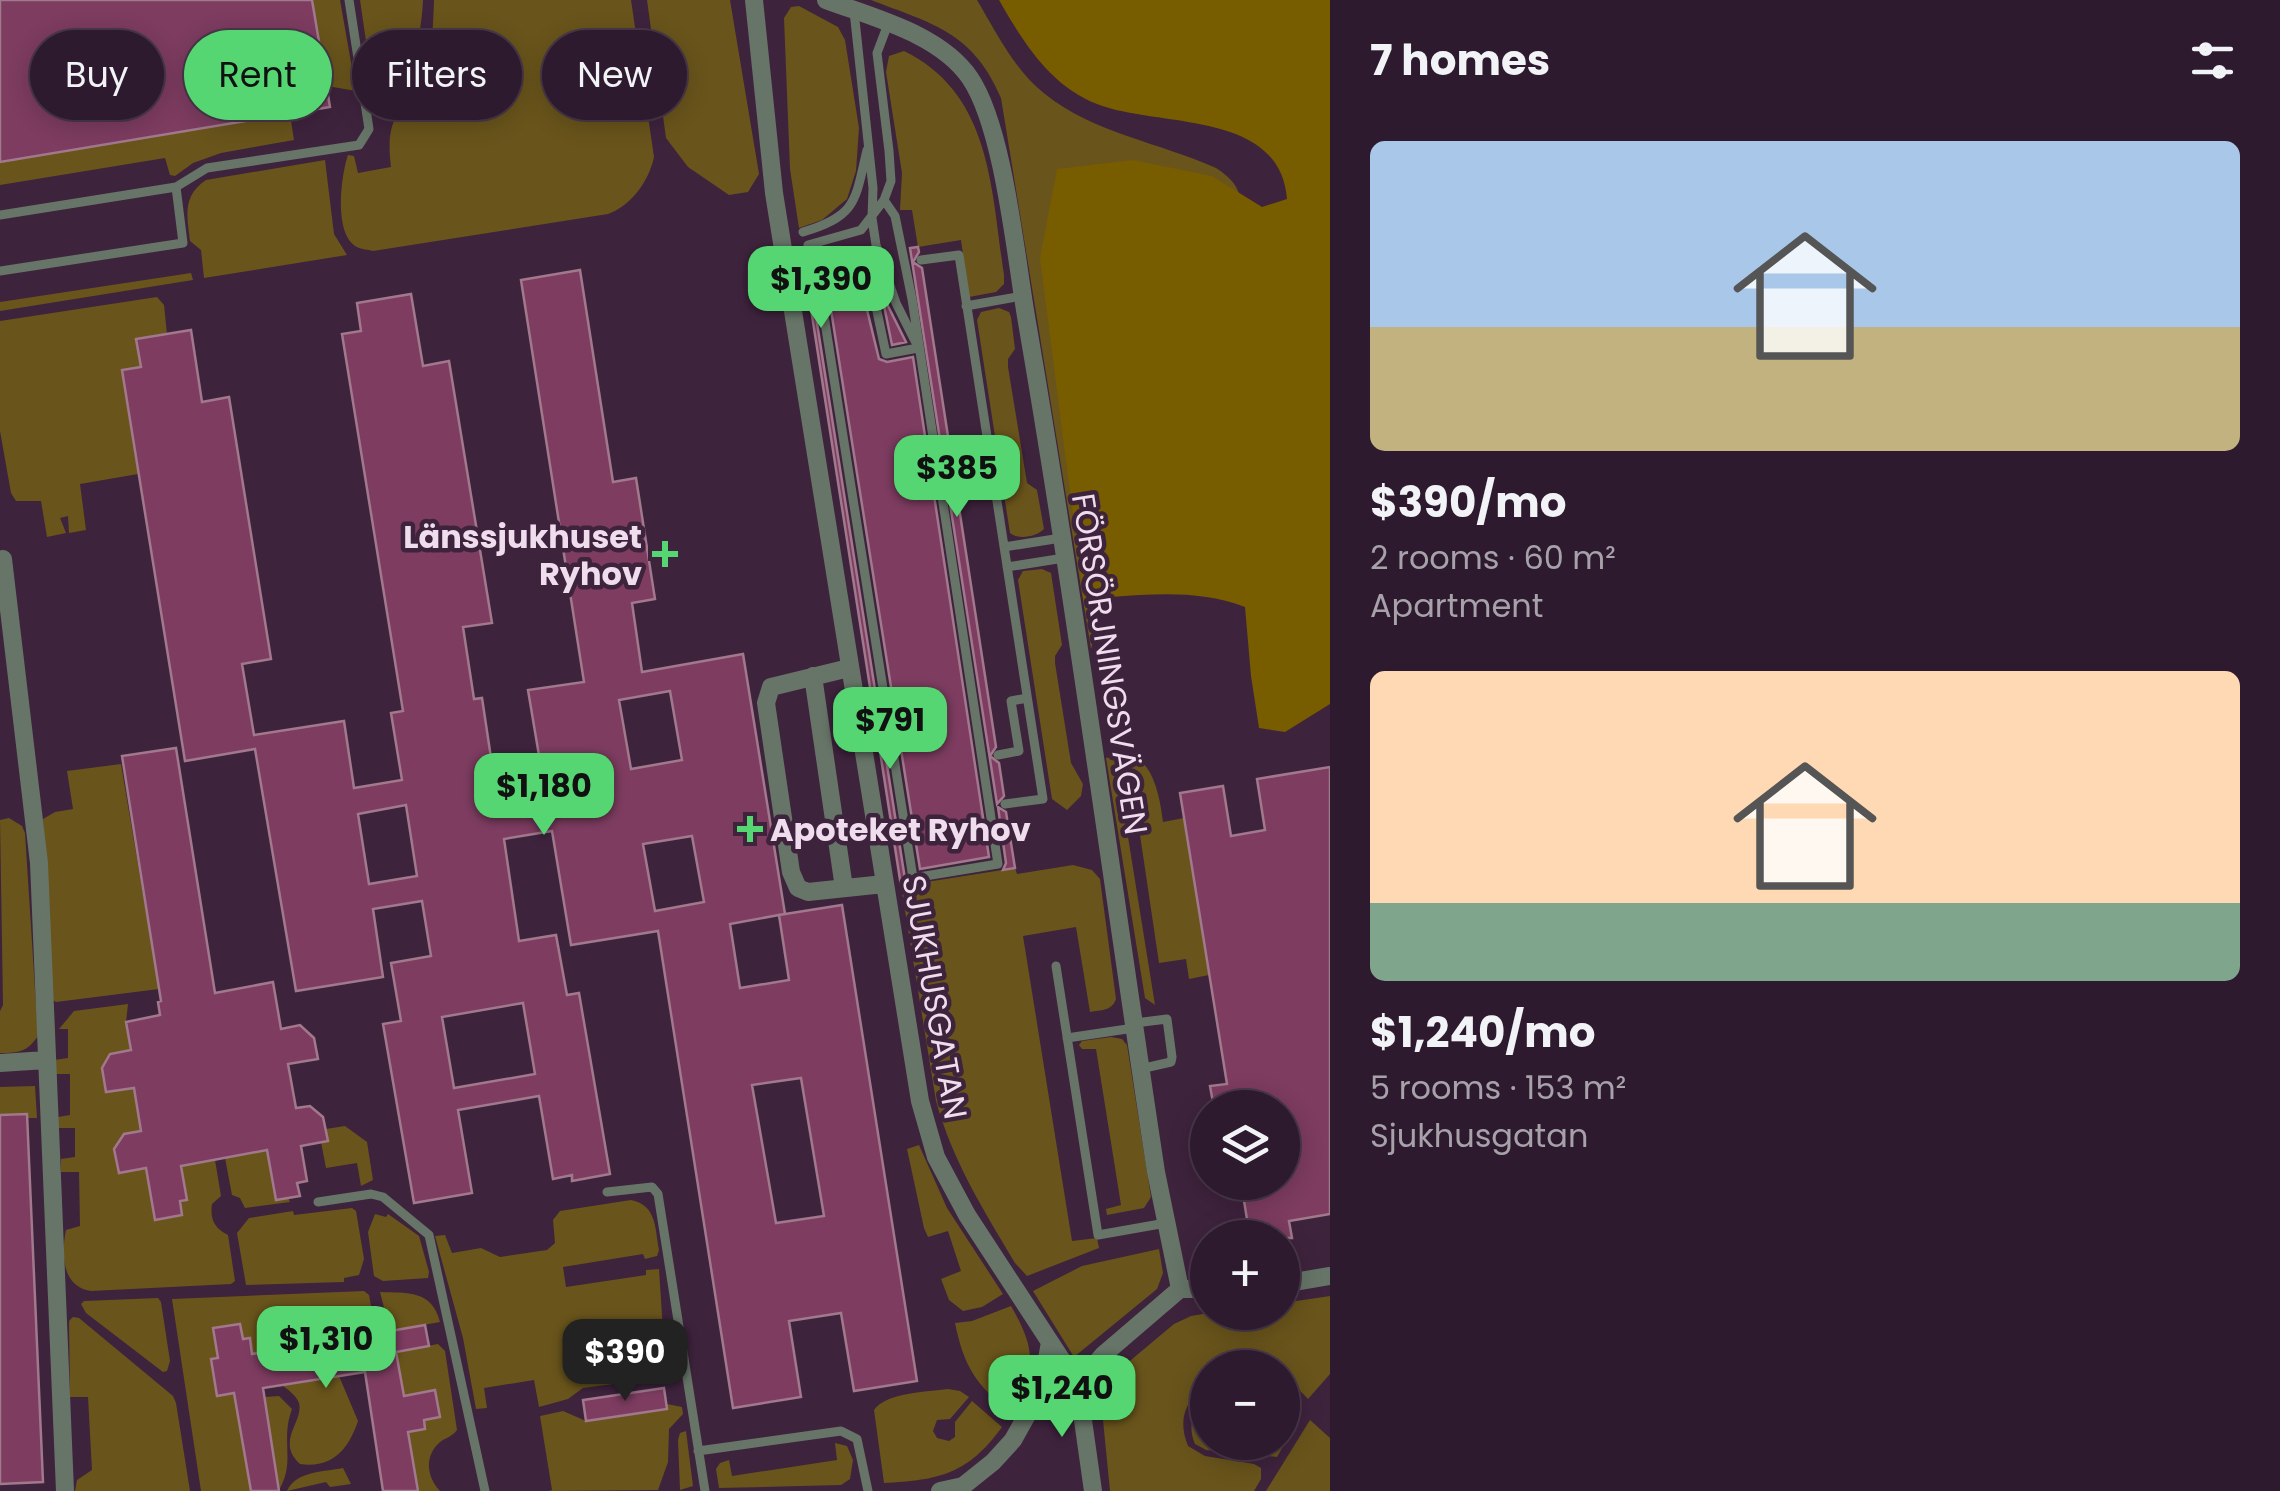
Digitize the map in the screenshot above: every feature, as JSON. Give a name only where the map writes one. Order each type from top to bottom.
[{"type":"street","name":"SJUKHUSGATAN","points":[[754,0],[774,193],[920,1101],[936,1157],[967,1215],[1078,1385],[1093,1491]]},
{"type":"street","name":"FÖRSÖRJNINGSVÄGEN","points":[[826,0],[932,44],[970,78],[985,107],[998,157],[1022,296],[1140,1068],[1180,1289]]},
{"type":"street","points":[[3,560],[39,863],[65,1491]]},
{"type":"street","points":[[849,668],[770,687],[766,703],[791,872],[798,888],[808,892],[884,884]]},
{"type":"street","points":[[812,676],[844,888]]},
{"type":"street","points":[[0,1063],[46,1060]]},
{"type":"street","points":[[1300,1281],[1330,1276]]},
{"type":"street","points":[[1078,1385],[1102,1355],[1180,1289],[1190,1289]]},
{"type":"street","points":[[940,1491],[963,1486],[1013,1440],[1042,1388],[1050,1342]]},
{"type":"lane","points":[[0,216],[176,187],[207,168],[358,145],[369,129],[349,0]]},
{"type":"lane","points":[[854,10],[876,245],[896,303],[918,348]]},
{"type":"lane","points":[[808,245],[860,230],[884,200],[891,181],[877,52],[888,24]]},
{"type":"lane","points":[[804,232],[831,224],[844,215],[857,194],[869,142]]},
{"type":"lane","points":[[0,271],[183,243],[176,187]]},
{"type":"lane","points":[[884,200],[896,216],[918,348],[998,864],[913,878],[818,278],[864,272],[871,283],[886,354],[918,348]]},
{"type":"lane","points":[[921,260],[958,254],[1043,798],[1005,804]]},
{"type":"lane","points":[[966,306],[1022,296]]},
{"type":"lane","points":[[1004,546],[1061,538]]},
{"type":"lane","points":[[1007,567],[1064,558]]},
{"type":"lane","points":[[1019,752],[1011,701],[1027,698]]},
{"type":"lane","points":[[998,755],[1035,749]]},
{"type":"lane","points":[[1056,966],[1098,1235],[1166,1223]]},
{"type":"lane","points":[[1067,1038],[1166,1019],[1171,1062],[1140,1068]]},
{"type":"lane","points":[[608,1192],[643,1186],[652,1187],[658,1194],[705,1491]]},
{"type":"lane","points":[[318,1202],[371,1194],[383,1197],[430,1235],[484,1491]]},
{"type":"lane","points":[[698,1452],[841,1431],[850,1433],[862,1451],[868,1491]]},
{"type":"shaded area","points":[[312,0],[340,0],[352,90],[332,87],[332,30],[317,30]]},
{"type":"shaded area","points":[[360,0],[423,0],[420,30],[364,30]]},
{"type":"shaded area","points":[[434,0],[631,0],[635,30],[542,30],[542,120],[649,120],[652,166],[631,199],[608,214],[373,251],[359,248],[349,240],[341,204],[348,155],[354,156],[358,173],[391,167],[390,134],[395,120],[522,120],[522,30],[432,30]]},
{"type":"shaded area","points":[[647,0],[730,0],[759,174],[748,192],[729,195],[688,167],[666,138],[664,120],[687,120],[687,30],[651,30]]},
{"type":"shaded area","points":[[871,0],[977,0],[1015,63],[1045,94],[1084,119],[1216,168],[1238,190],[1242,210],[1102,594],[1103,608],[1091,649],[1001,98],[978,58],[964,44],[932,24]]},
{"type":"shaded area","points":[[999,0],[1330,0],[1330,704],[1285,732],[1259,728],[1245,607],[1212,598],[1162,594],[1110,597],[1098,610],[1085,609],[1040,258],[1057,169],[1133,160],[1212,176],[1262,207],[1287,199],[1279,170],[1263,150],[1240,136],[1212,127],[1122,111],[1080,96],[1039,61]]},
{"type":"shaded area","points":[[799,6],[838,27],[845,40],[859,128],[856,171],[847,199],[822,220],[799,228],[790,169],[784,18],[791,7]]},
{"type":"shaded area","points":[[904,51],[933,69],[955,92],[971,118],[990,178],[1004,275],[1004,284],[996,292],[969,297],[961,240],[918,247],[912,210],[900,210],[902,173],[886,72],[889,56]]},
{"type":"shaded area","points":[[254,120],[291,120],[294,140],[221,153],[193,163],[175,176],[170,175],[165,158],[0,185],[0,162]]},
{"type":"shaded area","points":[[325,160],[334,234],[347,255],[204,278],[201,250],[190,241],[188,223],[188,207],[198,186],[206,180]]},
{"type":"shaded area","points":[[191,273],[193,280],[0,311],[0,302]]},
{"type":"shaded area","points":[[157,297],[164,305],[167,334],[137,339],[141,367],[122,370],[138,474],[80,484],[86,530],[69,533],[68,516],[60,518],[66,533],[47,537],[41,501],[16,501],[11,493],[0,431],[0,321]]},
{"type":"shaded area","points":[[999,308],[1011,317],[1015,349],[1008,367],[1027,483],[1037,490],[1044,529],[1027,537],[1010,533],[977,320],[981,312]]},
{"type":"shaded area","points":[[1042,569],[1051,573],[1062,645],[1055,663],[1071,763],[1083,784],[1081,796],[1067,810],[1052,799],[1018,580],[1023,571]]},
{"type":"shaded area","points":[[1128,754],[1150,772],[1163,822],[1184,818],[1209,975],[1189,979],[1186,959],[1159,963]]},
{"type":"shaded area","points":[[1115,756],[1155,1005],[1145,998],[1106,758]]},
{"type":"shaded area","points":[[121,764],[159,989],[56,1002],[51,999],[43,819],[73,809],[67,771]]},
{"type":"shaded area","points":[[9,818],[22,826],[25,833],[38,1036],[22,1050],[0,1053],[0,820]]},
{"type":"shaded area","points":[[1073,865],[1092,870],[1100,879],[1116,999],[1112,1006],[1090,1012],[1076,927],[1023,936],[1072,1241],[1097,1238],[1099,1248],[1027,1276],[980,1204],[943,1123],[936,1101],[901,886],[1015,868],[1017,874]]},
{"type":"shaded area","points":[[128,1004],[126,1022],[131,1050],[110,1054],[102,1068],[106,1092],[134,1088],[141,1131],[124,1134],[114,1149],[119,1172],[146,1168],[155,1219],[187,1199],[181,1166],[215,1160],[221,1196],[212,1204],[212,1214],[216,1226],[228,1235],[235,1281],[231,1284],[91,1291],[74,1283],[66,1268],[66,1230],[80,1226],[79,1172],[61,1172],[61,1159],[75,1157],[75,1128],[58,1128],[58,1117],[70,1115],[70,1074],[56,1074],[54,1060],[68,1058],[68,1029],[59,1029],[74,1011]]},
{"type":"shaded area","points":[[1122,1039],[1127,1045],[1151,1197],[1144,1208],[1107,1215],[1106,1209],[1121,1205],[1096,1049],[1082,1049],[1079,1045],[1082,1041]]},
{"type":"shaded area","points":[[35,1086],[37,1118],[27,1118],[26,1114],[0,1115],[0,1087]]},
{"type":"shaded area","points":[[345,1126],[367,1142],[373,1180],[361,1186],[357,1163],[326,1168],[321,1142],[328,1141],[326,1129]]},
{"type":"shaded area","points":[[919,1145],[947,1208],[1003,1294],[982,1307],[963,1311],[949,1300],[941,1279],[961,1271],[948,1231],[928,1237],[924,1228],[907,1149]]},
{"type":"shaded area","points":[[267,1150],[290,1202],[245,1208],[240,1198],[232,1195],[225,1158]]},
{"type":"shaded area","points":[[631,1200],[650,1212],[657,1234],[657,1256],[645,1259],[643,1254],[563,1267],[566,1287],[646,1275],[646,1270],[659,1269],[666,1377],[583,1388],[568,1399],[539,1407],[534,1380],[484,1388],[487,1408],[476,1409],[463,1338],[435,1236],[445,1235],[452,1253],[481,1248],[500,1257],[547,1250],[555,1243],[553,1220],[560,1211]]},
{"type":"shaded area","points":[[352,1208],[356,1211],[364,1259],[359,1275],[344,1278],[344,1282],[246,1285],[237,1233],[249,1218]]},
{"type":"shaded area","points":[[375,1214],[388,1214],[419,1236],[428,1278],[383,1281],[374,1276],[368,1232]]},
{"type":"shaded area","points":[[1159,1249],[1163,1273],[1157,1289],[1074,1357],[1033,1291],[1082,1266]]},
{"type":"shaded area","points":[[364,1291],[369,1295],[376,1333],[344,1339],[332,1324],[329,1310],[310,1344],[252,1354],[250,1338],[243,1339],[240,1324],[213,1328],[218,1358],[211,1360],[217,1395],[234,1393],[251,1491],[201,1491],[172,1299]]},
{"type":"shaded area","points":[[380,1292],[418,1295],[431,1304],[440,1322],[390,1331]]},
{"type":"shaded area","points":[[1330,1296],[1330,1374],[1308,1399],[1300,1391],[1300,1350],[1190,1350],[1190,1403],[1183,1427],[1190,1460],[1254,1464],[1261,1468],[1261,1479],[1254,1491],[1110,1491],[1102,1410],[1113,1375],[1174,1324],[1190,1316],[1190,1330],[1300,1330],[1300,1300]]},
{"type":"shaded area","points":[[158,1298],[170,1361],[163,1372],[86,1313],[81,1304],[84,1301]]},
{"type":"shaded area","points":[[1011,1306],[1025,1335],[1030,1360],[1025,1384],[1011,1413],[973,1374],[955,1323],[972,1321]]},
{"type":"shaded area","points":[[73,1317],[173,1396],[190,1491],[75,1491],[77,1480],[92,1470],[88,1397],[70,1397],[69,1321]]},
{"type":"shaded area","points":[[438,1344],[445,1351],[457,1430],[439,1443],[430,1456],[430,1475],[440,1491],[418,1491],[408,1432],[425,1429],[424,1420],[440,1417],[434,1391],[404,1396],[396,1352]]},
{"type":"shaded area","points":[[339,1376],[358,1421],[354,1431],[344,1448],[330,1460],[300,1464],[290,1447],[299,1403],[282,1385]]},
{"type":"shaded area","points":[[948,1389],[969,1397],[950,1419],[937,1420],[933,1431],[937,1438],[949,1441],[955,1437],[955,1422],[972,1401],[1002,1427],[977,1455],[951,1472],[921,1480],[884,1483],[874,1410],[898,1396]]},
{"type":"shaded area","points":[[279,1396],[292,1409],[287,1432],[287,1470],[279,1490],[265,1397]]},
{"type":"shaded area","points":[[667,1404],[682,1407],[683,1414],[669,1429],[668,1462],[658,1490],[549,1491],[552,1490],[540,1416],[563,1411],[586,1421],[667,1409]]},
{"type":"shaded area","points":[[1310,1420],[1330,1438],[1330,1491],[1266,1491],[1285,1460],[1300,1460],[1300,1436]]},
{"type":"shaded area","points":[[686,1431],[693,1486],[680,1490],[678,1440],[680,1433]]},
{"type":"shaded area","points":[[835,1443],[847,1446],[853,1460],[850,1479],[841,1485],[719,1488],[716,1469],[720,1463],[729,1460],[732,1476],[837,1460]]},
{"type":"shaded area","points":[[343,1468],[351,1484],[330,1487],[326,1482],[287,1491],[303,1476]]},
{"type":"building","points":[[0,0],[312,0],[317,30],[184,30],[184,120],[252,120],[0,162]]},
{"type":"building","points":[[918,247],[913,262],[922,268],[996,747],[990,756],[999,763],[1004,796],[997,804],[910,248]]},
{"type":"building","points":[[870,254],[888,306],[906,342],[892,345],[879,281],[868,265],[817,270],[810,279],[909,885],[901,886],[804,264]]},
{"type":"building","points":[[580,270],[613,482],[636,478],[655,599],[632,603],[642,672],[743,654],[785,914],[779,915],[842,905],[917,1381],[854,1391],[841,1313],[789,1321],[801,1397],[733,1408],[658,931],[571,945],[552,831],[504,839],[519,941],[556,935],[567,995],[579,993],[610,1174],[572,1181],[572,1175],[553,1179],[539,1096],[458,1110],[472,1193],[414,1203],[383,1024],[401,1021],[391,963],[431,956],[422,901],[373,909],[383,977],[296,991],[255,749],[185,761],[122,370],[141,367],[136,339],[191,330],[202,402],[229,397],[271,659],[242,664],[254,735],[344,721],[354,788],[402,780],[391,713],[403,711],[342,334],[361,331],[357,303],[411,294],[423,366],[449,361],[492,623],[463,627],[474,699],[482,698],[499,811],[547,803],[528,690],[584,682],[521,280]],"holes":[[[670,691],[682,760],[631,769],[619,700]],[[406,805],[417,876],[369,884],[358,814]],[[692,836],[704,902],[655,911],[643,844]],[[779,915],[789,980],[740,988],[730,924]],[[523,1003],[535,1074],[454,1088],[442,1017]],[[801,1078],[824,1216],[776,1223],[752,1085]]]},
{"type":"building","points":[[860,281],[879,359],[887,362],[913,357],[989,857],[920,869],[827,285]]},
{"type":"building","points":[[176,748],[215,993],[273,982],[281,1029],[300,1025],[314,1038],[318,1059],[288,1064],[296,1108],[310,1106],[323,1117],[328,1141],[301,1146],[307,1181],[297,1183],[300,1196],[276,1200],[267,1150],[181,1166],[187,1200],[180,1201],[182,1215],[155,1220],[146,1168],[119,1173],[114,1149],[124,1134],[141,1131],[134,1088],[106,1092],[102,1068],[110,1054],[131,1050],[126,1022],[160,1015],[161,1001],[122,756]]},
{"type":"building","points":[[1330,767],[1330,1214],[1295,1220],[1247,1220],[1244,1200],[1300,1200],[1300,1090],[1211,1090],[1210,1086],[1227,1084],[1180,793],[1223,786],[1231,836],[1265,830],[1257,779]]},
{"type":"building","points":[[998,807],[1006,812],[1015,868],[1003,870],[1006,863]]},
{"type":"building","points":[[27,1114],[43,1482],[0,1484],[0,1115]]},
{"type":"building","points":[[330,1310],[332,1324],[341,1322],[344,1339],[425,1325],[429,1346],[396,1352],[404,1396],[435,1390],[440,1417],[424,1420],[425,1429],[408,1432],[418,1491],[383,1491],[365,1372],[263,1388],[279,1491],[251,1491],[234,1393],[217,1396],[211,1359],[218,1358],[213,1328],[240,1324],[243,1339],[250,1338],[252,1354],[310,1344],[305,1314]]},
{"type":"building","points":[[664,1388],[667,1409],[586,1421],[583,1400]]},
{"type":"place","name":"Länssjukhuset Ryhov","points":[[665,554]]},
{"type":"place","name":"Apoteket Ryhov","points":[[750,829]]}]
